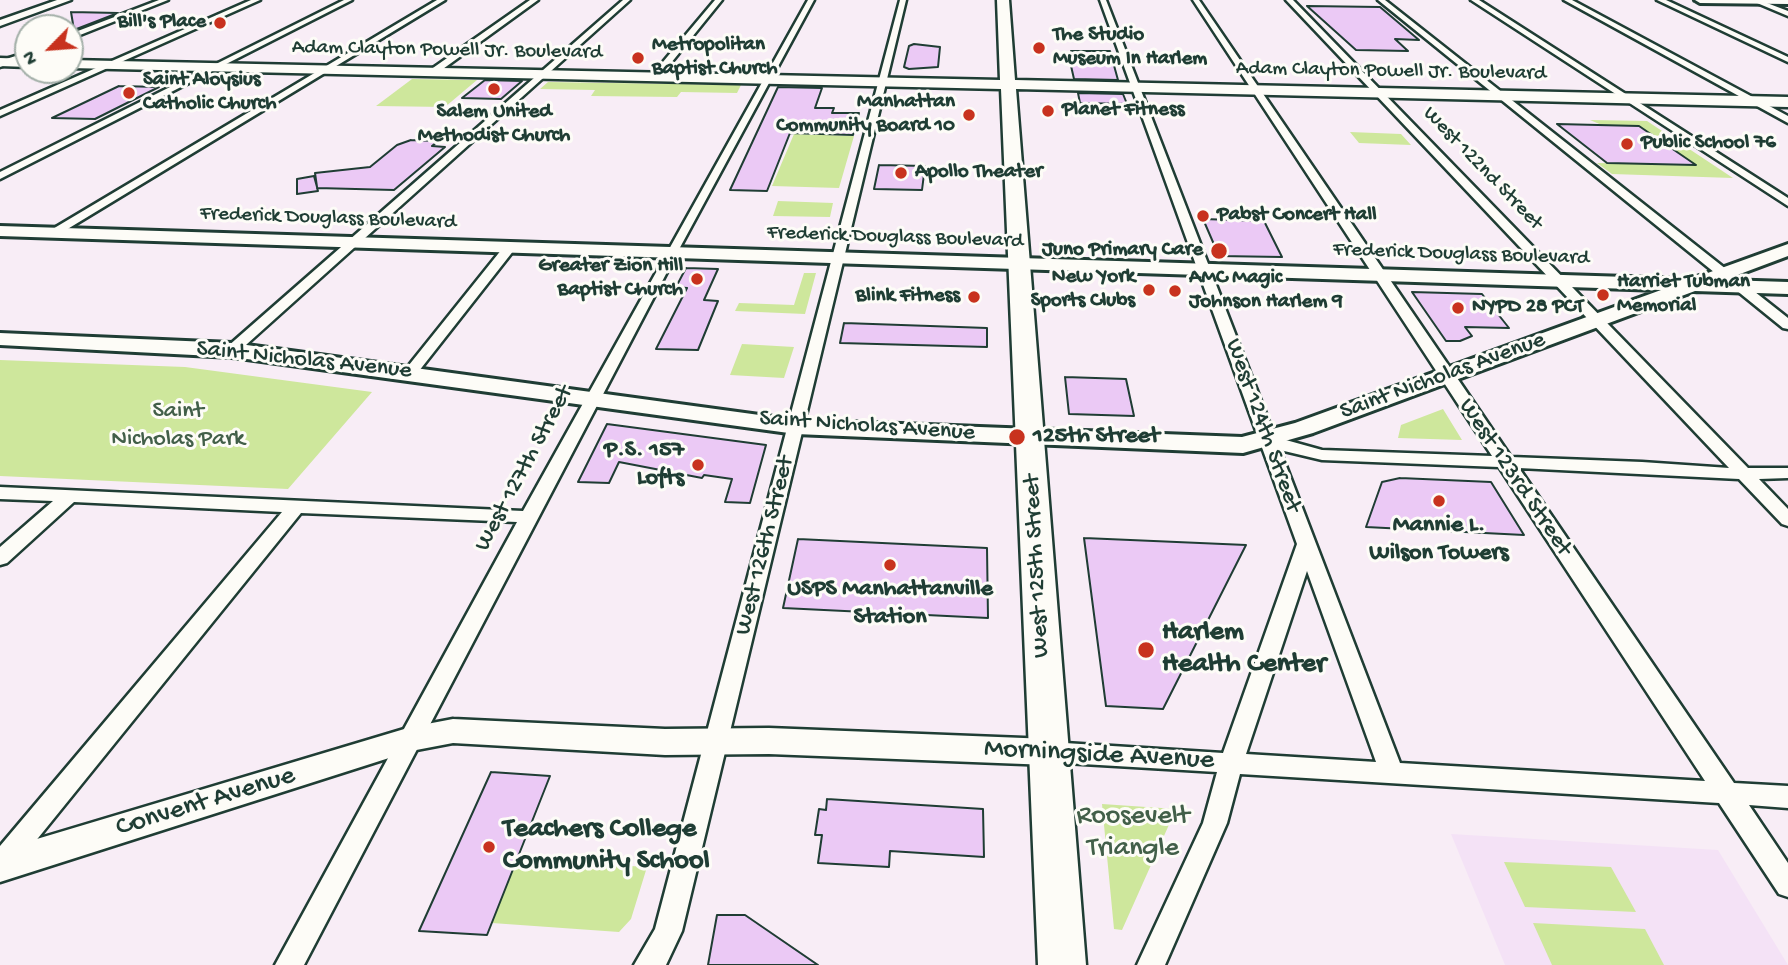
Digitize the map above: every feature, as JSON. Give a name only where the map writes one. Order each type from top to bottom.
[{"type":"main road","name":"West 125th Street","points":[[1003,0],[1062,965]]},
{"type":"main road","points":[[1700,0],[1788,1]]},
{"type":"main road","name":"Adam Clayton Powell Jr. Boulevard","points":[[84,58],[222,64]]},
{"type":"main road","name":"Adam Clayton Powell Jr. Boulevard","points":[[84,64],[330,66],[1374,89],[1788,102]]},
{"type":"main road","name":"Adam Clayton Powell Jr. Boulevard","points":[[1622,95],[1788,94]]},
{"type":"main road","name":"Frederick Douglass Boulevard","points":[[0,231],[1788,288]]},
{"type":"main road","name":"Saint Nicholas Avenue","points":[[0,339],[232,351],[796,427],[1236,445],[1269,440],[1788,250]]},
{"type":"street","points":[[0,23],[66,0]]},
{"type":"street","points":[[84,32],[165,0]]},
{"type":"street","points":[[0,113],[257,0]]},
{"type":"street","points":[[0,176],[349,0]]},
{"type":"street","points":[[52,233],[442,0]]},
{"type":"street","points":[[438,69],[535,0]]},
{"type":"street","points":[[232,351],[627,0]]},
{"type":"street","points":[[658,74],[719,0]]},
{"type":"street","name":"West 127th Street","points":[[289,965],[671,253],[811,0]]},
{"type":"street","name":"West 126th Street","points":[[648,965],[660,951],[668,932],[904,0]]},
{"type":"street","name":"West 124th Street","points":[[1103,0],[1392,773]]},
{"type":"street","name":"West 123rd Street","points":[[1196,0],[1788,885]]},
{"type":"street","name":"West 122nd Street","points":[[1289,0],[1788,520]]},
{"type":"street","points":[[1381,0],[1788,325]]},
{"type":"street","points":[[1474,0],[1788,203]]},
{"type":"street","points":[[1567,0],[1788,121]]},
{"type":"street","points":[[1660,0],[1788,60]]},
{"type":"street","points":[[1754,0],[1788,14]]},
{"type":"street","points":[[410,373],[510,247]]},
{"type":"street","points":[[1269,440],[1313,454],[1743,474],[1788,473]]},
{"type":"street","points":[[0,493],[529,517]]},
{"type":"street","points":[[0,558],[69,496]]},
{"type":"street","points":[[0,865],[297,506]]},
{"type":"street","points":[[1151,965],[1215,822],[1241,728],[1306,545]]},
{"type":"street","name":"Morningside Avenue","points":[[411,739],[453,731],[665,742],[1049,752],[1788,797]]},
{"type":"street","name":"Convent Avenue","points":[[0,865],[411,739]]},
{"type":"shaded area","points":[[1451,834],[1718,850],[1788,965],[1505,965]]},
{"type":"green space","points":[[412,79],[477,80],[445,107],[376,106]]},
{"type":"green space","points":[[548,82],[741,85],[737,93],[681,92],[677,97],[591,96],[595,90],[540,89]]},
{"type":"green space","points":[[1590,120],[1647,121],[1733,178],[1612,174],[1597,163],[1695,165]]},
{"type":"green space","points":[[1350,132],[1401,134],[1411,145],[1359,143]]},
{"type":"green space","points":[[794,134],[854,136],[839,188],[772,186]]},
{"type":"green space","points":[[778,201],[833,203],[830,217],[773,216]]},
{"type":"green space","points":[[804,273],[816,273],[805,314],[735,311],[739,303],[794,305]]},
{"type":"green space","points":[[742,344],[794,347],[784,378],[730,375]]},
{"type":"green space","name":"Saint Nicholas Park","points":[[0,360],[185,367],[372,392],[288,489],[0,476]]},
{"type":"green space","points":[[1443,409],[1462,440],[1398,438],[1401,425]]},
{"type":"green space","name":"Roosevelt Triangle","points":[[1102,804],[1176,809],[1122,930],[1114,929]]},
{"type":"green space","points":[[517,859],[647,867],[631,919],[619,932],[492,923]]},
{"type":"green space","points":[[1504,862],[1611,867],[1636,912],[1525,907]]},
{"type":"green space","points":[[1533,923],[1645,929],[1664,965],[1552,965]]},
{"type":"building","points":[[1307,6],[1380,7],[1419,40],[1395,39],[1408,51],[1356,50]]},
{"type":"building","points":[[118,13],[84,26],[84,14],[71,14]]},
{"type":"building","points":[[914,44],[940,47],[938,67],[904,67],[909,46]]},
{"type":"building","points":[[1071,51],[1110,51],[1118,80],[1074,79],[1069,57],[1072,57]]},
{"type":"building","name":"Salem United Methodist Church","points":[[485,80],[522,81],[501,99],[462,98]]},
{"type":"building","points":[[119,86],[159,87],[95,119],[52,118]]},
{"type":"building","points":[[778,87],[822,88],[815,108],[834,108],[832,113],[859,113],[853,135],[790,133],[767,191],[730,190]]},
{"type":"building","points":[[1078,93],[1123,94],[1127,104],[1080,103]]},
{"type":"building","name":"Public School 76","points":[[1557,124],[1639,126],[1696,165],[1607,163]]},
{"type":"building","points":[[411,140],[438,141],[432,146],[445,147],[394,190],[317,188],[318,191],[297,194],[297,179],[314,176],[317,187],[315,173],[370,167],[397,145]]},
{"type":"building","name":"Apollo Theater","points":[[879,165],[925,166],[922,190],[874,189]]},
{"type":"building","points":[[1203,219],[1264,221],[1282,257],[1219,256]]},
{"type":"building","points":[[686,268],[718,269],[704,300],[718,301],[698,350],[656,349],[687,288],[676,287]]},
{"type":"building","name":"NYPD 28 PCT","points":[[1412,292],[1482,294],[1509,328],[1465,327],[1472,336],[1460,341],[1446,341]]},
{"type":"building","points":[[844,323],[987,328],[987,347],[840,343]]},
{"type":"building","points":[[1065,377],[1126,379],[1134,416],[1069,414]]},
{"type":"building","name":"P.S. 157 Lofts","points":[[607,424],[766,445],[750,503],[725,502],[732,479],[704,475],[702,478],[619,462],[609,483],[578,482]]},
{"type":"building","name":"Mannie L. Wilson Towers","points":[[1400,478],[1491,482],[1524,535],[1366,527],[1382,482]]},
{"type":"building","name":"Harlem Health Center","points":[[1084,538],[1246,545],[1163,709],[1106,706]]},
{"type":"building","name":"USPS Manhattanville Station","points":[[798,539],[987,548],[988,618],[783,608]]},
{"type":"building","name":"Teachers College Community School","points":[[491,772],[550,776],[487,935],[419,931]]},
{"type":"building","points":[[827,799],[983,809],[984,857],[890,851],[889,867],[818,863],[822,835],[815,835],[819,809],[826,810]]},
{"type":"building","points":[[717,915],[745,915],[818,965],[708,965]]},
{"type":"place","name":"Bill's Place","points":[[220,23]]},
{"type":"place","name":"The Studio Museum In Harlem","points":[[1039,48]]},
{"type":"place","name":"Metropolitan Baptist Church","points":[[638,58]]},
{"type":"place","name":"Salem United Methodist Church","points":[[494,89]]},
{"type":"place","name":"Saint Aloysius Catholic Church","points":[[129,93]]},
{"type":"place","name":"Planet Fitness","points":[[1048,111]]},
{"type":"place","name":"Manhattan Community Board 10","points":[[969,115]]},
{"type":"place","name":"Public School 76","points":[[1627,144]]},
{"type":"place","name":"Apollo Theater","points":[[901,173]]},
{"type":"place","name":"Pabst Concert Hall","points":[[1203,216]]},
{"type":"place","name":"Juno Primary Care","points":[[1219,251]]},
{"type":"place","name":"Greater Zion Hill Baptist Church","points":[[697,279]]},
{"type":"place","name":"New York Sports Clubs","points":[[1149,290]]},
{"type":"place","name":"AMC Magic Johnson Harlem 9","points":[[1175,291]]},
{"type":"place","name":"Harriet Tubman Memorial","points":[[1603,295]]},
{"type":"place","name":"Blink Fitness","points":[[974,297]]},
{"type":"place","name":"NYPD 28 PCT","points":[[1458,308]]},
{"type":"place","name":"125th Street","points":[[1017,437]]},
{"type":"place","name":"P.S. 157 Lofts","points":[[698,465]]},
{"type":"place","name":"Mannie L. Wilson Towers","points":[[1439,501]]},
{"type":"place","name":"USPS Manhattanville Station","points":[[890,565]]},
{"type":"place","name":"Harlem Health Center","points":[[1146,650]]},
{"type":"place","name":"Teachers College Community School","points":[[489,847]]}]
